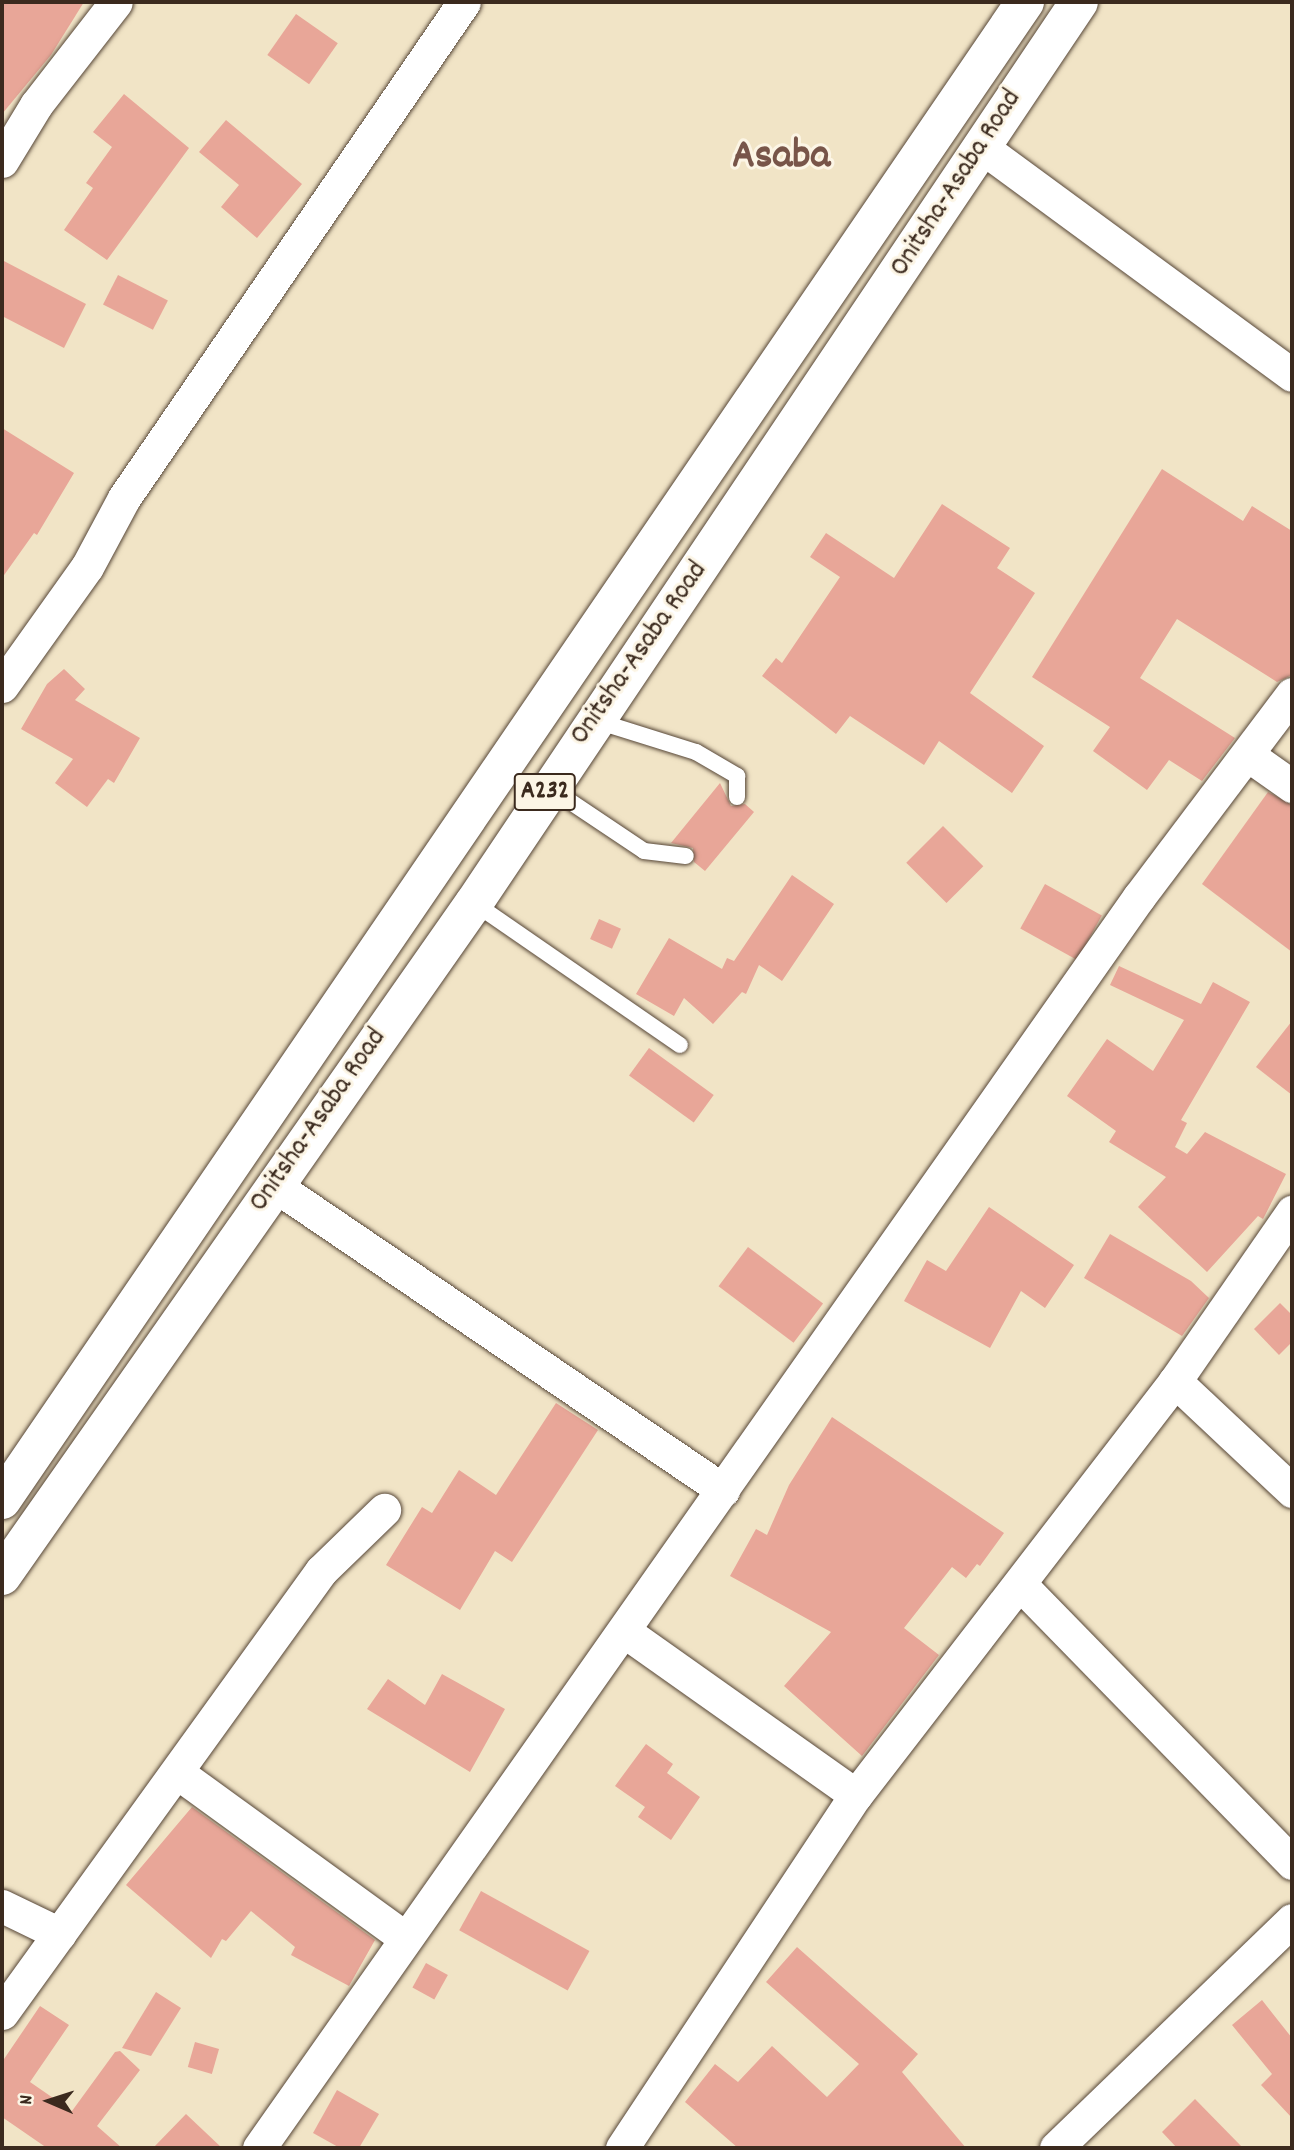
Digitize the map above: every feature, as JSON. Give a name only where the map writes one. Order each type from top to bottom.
[{"type":"highway","name":"A232","points":[[2,1500],[1025,2]]},
{"type":"highway","name":"Onitsha-Asaba Road","points":[[2,1576],[474,903],[548,787],[983,148],[1079,2]]},
{"type":"highway","points":[[592,636],[640,654]]},
{"type":"street","points":[[2,161],[36,105],[116,2]]},
{"type":"street","points":[[2,686],[87,567],[124,498],[464,2]]},
{"type":"street","points":[[983,148],[1292,375]]},
{"type":"street","points":[[259,2148],[404,1937],[624,1631],[1139,897],[1292,694]]},
{"type":"street","points":[[1248,755],[1292,786]]},
{"type":"street","points":[[274,1185],[723,1490]]},
{"type":"street","points":[[622,2148],[856,1795],[1175,1381],[1292,1212]]},
{"type":"street","points":[[1175,1381],[1292,1491]]},
{"type":"street","points":[[2,2013],[178,1773],[321,1571],[384,1510]]},
{"type":"street","points":[[1020,1584],[1292,1863]]},
{"type":"street","points":[[624,1631],[856,1795]]},
{"type":"street","points":[[178,1773],[404,1937]]},
{"type":"street","points":[[2,1906],[60,1934]]},
{"type":"street","points":[[1056,2148],[1292,1920]]},
{"type":"lane","points":[[594,720],[696,752],[737,776],[737,797]]},
{"type":"lane","points":[[548,787],[645,851],[686,856]]},
{"type":"lane","points":[[474,903],[680,1045]]},
{"type":"building","points":[[2,2],[84,2],[51,55],[2,114]]},
{"type":"building","points":[[296,14],[338,43],[309,84],[267,55]]},
{"type":"building","points":[[124,94],[189,148],[107,260],[64,230],[93,188],[86,183],[112,147],[93,132]]},
{"type":"building","points":[[226,120],[302,184],[257,238],[221,207],[239,185],[199,152]]},
{"type":"building","points":[[2,260],[86,304],[64,348],[2,316]]},
{"type":"building","points":[[118,275],[168,300],[153,330],[103,304]]},
{"type":"building","points":[[2,428],[74,473],[37,535],[34,533],[2,578]]},
{"type":"building","points":[[1162,469],[1243,521],[1252,506],[1292,531],[1292,675],[1277,682],[1177,619],[1140,678],[1235,738],[1202,781],[1169,760],[1147,790],[1093,751],[1110,727],[1032,677]]},
{"type":"building","points":[[942,504],[1010,548],[997,568],[1035,593],[970,693],[1044,746],[1012,793],[939,741],[924,765],[850,716],[836,734],[762,676],[776,658],[782,663],[840,577],[810,557],[826,533],[894,578]]},
{"type":"building","points":[[64,669],[85,689],[75,700],[140,738],[114,783],[108,779],[87,807],[55,783],[73,759],[21,729],[47,684]]},
{"type":"building","points":[[720,783],[731,806],[745,804],[754,812],[705,871],[694,862],[693,848],[671,843]]},
{"type":"building","points":[[1268,792],[1292,805],[1292,952],[1202,884]]},
{"type":"building","points":[[943,826],[983,866],[947,903],[906,863]]},
{"type":"building","points":[[792,875],[834,904],[782,981],[759,965],[746,994],[742,992],[713,1024],[684,998],[674,1016],[636,994],[669,938],[722,969],[727,958],[734,961]]},
{"type":"building","points":[[1045,884],[1102,916],[1077,960],[1020,929]]},
{"type":"building","points":[[599,919],[621,929],[612,949],[590,939]]},
{"type":"building","points":[[1119,966],[1201,1004],[1213,982],[1250,1002],[1181,1120],[1187,1123],[1175,1147],[1187,1154],[1205,1132],[1286,1174],[1263,1219],[1258,1216],[1207,1272],[1138,1207],[1166,1177],[1109,1142],[1116,1131],[1067,1096],[1107,1039],[1153,1071],[1184,1020],[1110,985]]},
{"type":"building","points":[[1292,1021],[1292,1095],[1256,1067]]},
{"type":"building","points":[[649,1048],[714,1095],[694,1123],[629,1076]]},
{"type":"building","points":[[989,1207],[1074,1265],[1045,1308],[1021,1291],[990,1348],[904,1301],[927,1260],[946,1271]]},
{"type":"building","points":[[1110,1234],[1191,1281],[1209,1298],[1182,1336],[1084,1278]]},
{"type":"building","points":[[748,1247],[823,1304],[794,1343],[719,1286]]},
{"type":"building","points":[[1280,1303],[1292,1315],[1292,1342],[1279,1355],[1254,1329]]},
{"type":"building","points":[[556,1403],[598,1430],[512,1562],[495,1551],[460,1610],[386,1565],[422,1507],[432,1513],[459,1470],[496,1495]]},
{"type":"building","points":[[832,1417],[1004,1533],[980,1566],[977,1564],[966,1578],[952,1567],[904,1628],[939,1655],[862,1756],[784,1686],[831,1632],[730,1576],[756,1529],[767,1535],[789,1485]]},
{"type":"building","points":[[442,1674],[505,1709],[470,1772],[367,1709],[388,1679],[425,1705]]},
{"type":"building","points":[[646,1744],[673,1764],[667,1773],[700,1797],[671,1840],[638,1817],[645,1807],[615,1786]]},
{"type":"building","points":[[192,1807],[375,1940],[349,1986],[291,1955],[295,1947],[251,1911],[226,1941],[222,1939],[211,1958],[126,1885]]},
{"type":"building","points":[[481,1891],[589,1951],[568,1990],[459,1930]]},
{"type":"building","points":[[797,1947],[918,2054],[902,2072],[966,2148],[738,2148],[685,2102],[715,2064],[738,2082],[772,2046],[827,2097],[859,2064],[766,1982]]},
{"type":"building","points":[[426,1963],[448,1975],[434,2000],[412,1987]]},
{"type":"building","points":[[156,1992],[181,2008],[151,2056],[122,2048]]},
{"type":"building","points":[[1262,2000],[1292,2038],[1292,2118],[1261,2085],[1272,2074],[1232,2025]]},
{"type":"building","points":[[40,2006],[69,2025],[30,2082],[72,2111],[115,2052],[120,2051],[140,2070],[97,2126],[122,2148],[47,2148],[2,2117],[2,2062]]},
{"type":"building","points":[[195,2042],[219,2049],[212,2074],[188,2067]]},
{"type":"building","points":[[337,2090],[379,2114],[359,2148],[340,2148],[313,2133]]},
{"type":"building","points":[[1195,2099],[1243,2148],[1177,2148],[1162,2132]]},
{"type":"building","points":[[186,2114],[222,2148],[153,2148]]},
{"type":"district","name":"Asaba","points":[[781,158]]}]
